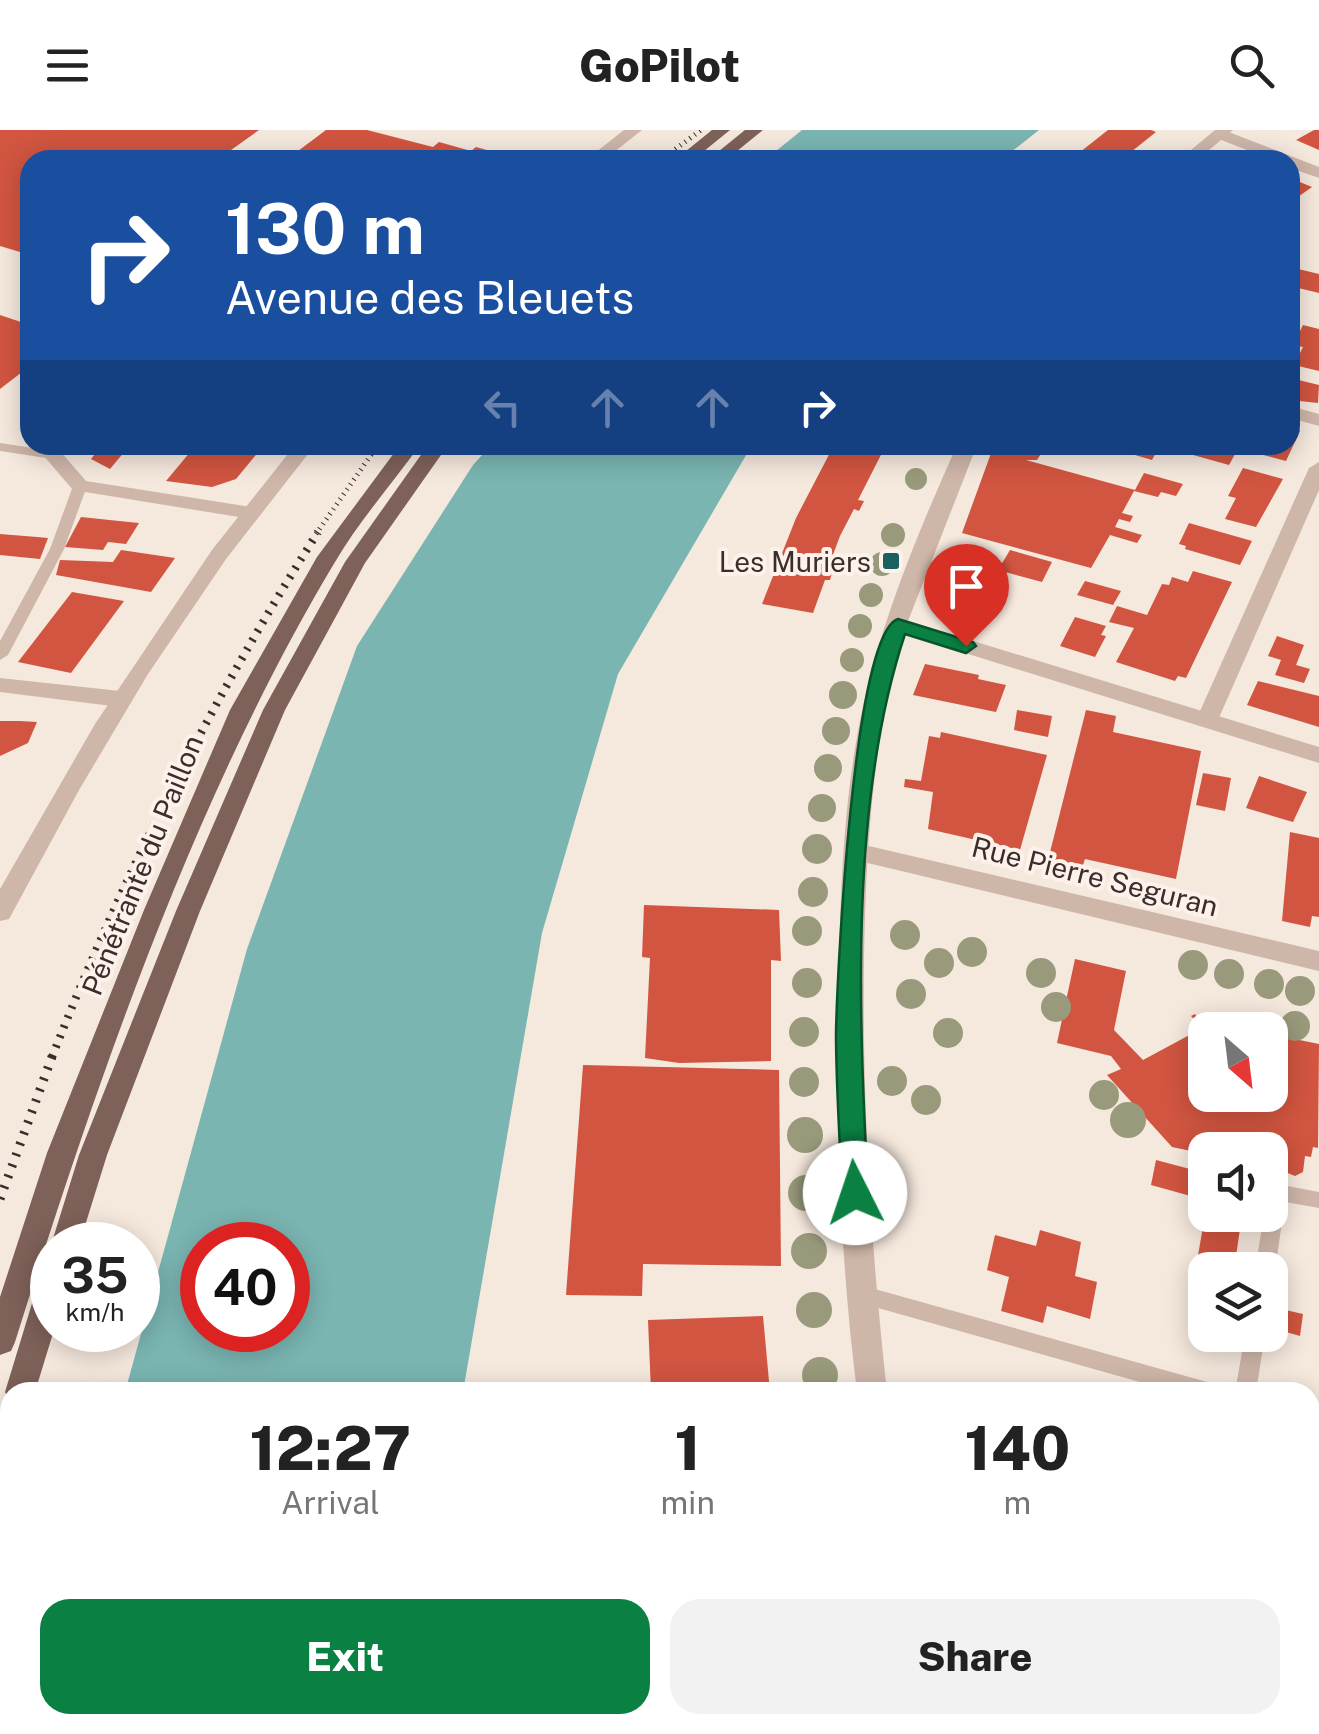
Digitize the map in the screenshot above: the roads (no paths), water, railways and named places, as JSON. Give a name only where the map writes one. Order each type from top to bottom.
[{"type":"main road","points":[[696,150],[722,130]]},
{"type":"main road","points":[[729,150],[754,130]]},
{"type":"main road","name":"Pénétrante du Paillon","points":[[0,1342],[61,1153],[156,910],[241,710],[327,556],[403,455]]},
{"type":"main road","points":[[73,1222],[93,1155],[167,963],[274,710],[356,562],[431,455]]},
{"type":"main road","points":[[23,1382],[32,1352]]},
{"type":"street","points":[[607,150],[634,130]]},
{"type":"street","points":[[1199,150],[1223,132],[1263,150]]},
{"type":"street","points":[[53,455],[80,486],[252,512]]},
{"type":"street","points":[[0,912],[120,699],[296,455]]},
{"type":"street","points":[[871,1382],[852,1159],[848,1034],[856,852],[866,758],[882,674],[924,542],[963,455]]},
{"type":"street","points":[[1207,720],[1319,468]]},
{"type":"street","points":[[898,625],[1319,755]]},
{"type":"street","points":[[0,685],[120,699]]},
{"type":"street","name":"Rue Pierre Seguran","points":[[856,852],[1319,962]]},
{"type":"lane","points":[[0,656],[57,549],[80,486]]},
{"type":"lane","points":[[1268,1252],[1277,1192],[1319,1200]]},
{"type":"lane","points":[[864,1296],[1171,1382]]},
{"type":"lane","points":[[1248,1382],[1252,1352]]},
{"type":"water","points":[[802,130],[1039,130],[1014,150],[777,150]]},
{"type":"water","points":[[482,455],[746,455],[618,674],[542,933],[465,1382],[128,1382],[136,1352],[160,1352],[160,1265],[247,949],[357,646]]},
{"type":"railway","points":[[674,150],[701,130]]},
{"type":"railway","points":[[316,534],[371,455]]},
{"type":"railway","points":[[52,1057],[109,921],[172,788],[242,659],[318,532]]},
{"type":"railway","points":[[0,1199],[53,1054]]},
{"type":"place","name":"Les Muriers","points":[[891,561]]}]
